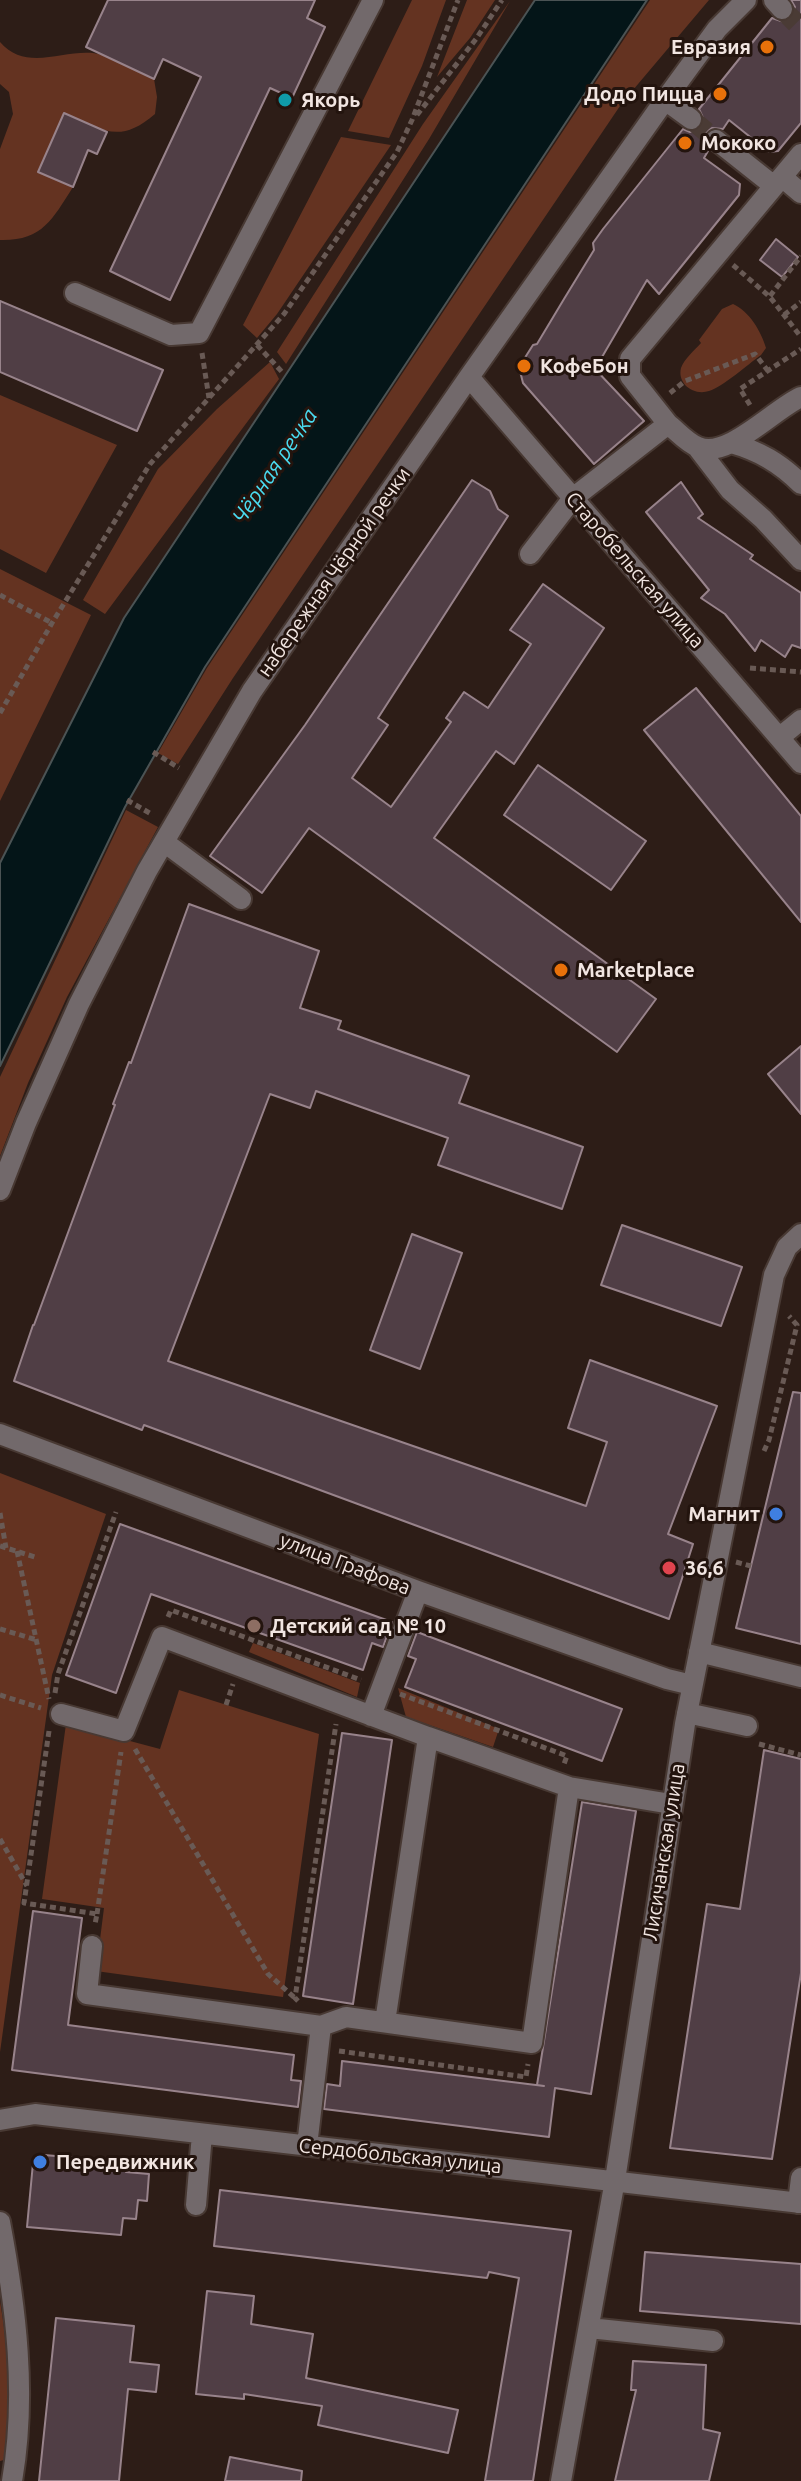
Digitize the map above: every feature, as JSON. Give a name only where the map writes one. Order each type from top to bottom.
[{"type":"street","points":[[75,293],[171,335],[199,333],[373,0]]},
{"type":"street","name":"набережная Чёрной речки","points":[[0,1190],[79,1004],[164,842],[252,691],[665,100],[717,29],[746,0]]},
{"type":"street","points":[[665,100],[691,119]]},
{"type":"street","points":[[716,140],[778,182],[801,193]]},
{"type":"street","points":[[801,154],[630,359],[630,376],[668,424],[697,447],[730,490],[763,519],[801,560]]},
{"type":"street","name":"Старобельская улица","points":[[469,377],[801,763]]},
{"type":"street","points":[[697,447],[714,450],[731,443],[801,397]]},
{"type":"street","points":[[530,554],[573,498],[668,424]]},
{"type":"street","points":[[731,443],[775,461],[801,484]]},
{"type":"street","points":[[780,737],[801,720]]},
{"type":"street","points":[[164,842],[241,899]]},
{"type":"street","name":"Лисичанская улица","points":[[561,2481],[615,2180],[671,1804],[692,1685],[774,1275],[780,1258],[801,1234]]},
{"type":"street","name":"улица Графова","points":[[0,1434],[418,1591],[667,1679],[692,1685]]},
{"type":"street","points":[[371,1716],[418,1591]]},
{"type":"street","points":[[56,1713],[124,1731],[162,1637],[569,1787],[671,1804]]},
{"type":"street","points":[[699,1652],[801,1677]]},
{"type":"street","points":[[687,1713],[747,1726]]},
{"type":"street","points":[[385,2022],[428,1737]]},
{"type":"street","points":[[92,1946],[87,1994],[321,2026],[346,2017],[532,2043],[569,1787]]},
{"type":"street","points":[[307,2146],[321,2026]]},
{"type":"street","name":"Сердобольская улица","points":[[0,2120],[35,2114],[800,2203]]},
{"type":"street","points":[[196,2205],[202,2134]]},
{"type":"street","points":[[800,2203],[801,2178]]},
{"type":"street","points":[[0,2222],[19,2369],[20,2409],[12,2481]]},
{"type":"street","points":[[589,2328],[713,2341]]},
{"type":"path","points":[[0,713],[150,464],[284,314],[397,152],[458,0]]},
{"type":"path","points":[[412,120],[476,39],[502,0]]},
{"type":"path","points":[[719,253],[770,297],[801,337]]},
{"type":"path","points":[[770,297],[800,260]]},
{"type":"path","points":[[784,315],[801,302]]},
{"type":"path","points":[[199,333],[209,399]]},
{"type":"path","points":[[257,345],[284,374]]},
{"type":"path","points":[[762,422],[740,389],[801,349]]},
{"type":"path","points":[[685,381],[755,354],[768,371]]},
{"type":"path","points":[[0,595],[52,623]]},
{"type":"path","points":[[750,668],[801,672]]},
{"type":"path","points":[[153,752],[179,768]]},
{"type":"path","points":[[127,800],[153,814]]},
{"type":"path","points":[[758,1464],[769,1440],[797,1325],[786,1313]]},
{"type":"path","points":[[97,1914],[24,1903],[56,1713],[58,1674],[116,1512]]},
{"type":"path","points":[[0,1513],[3,1547],[35,1557]]},
{"type":"path","points":[[17,1551],[56,1713]]},
{"type":"path","points":[[735,1562],[751,1566]]},
{"type":"path","points":[[0,1629],[37,1640]]},
{"type":"path","points":[[0,1695],[56,1713]]},
{"type":"path","points":[[295,1998],[339,1704]]},
{"type":"path","points":[[92,1946],[124,1731]]},
{"type":"path","points":[[124,1731],[268,1974],[321,2026]]},
{"type":"path","points":[[0,1839],[27,1887]]},
{"type":"path","points":[[318,2049],[526,2077],[532,2043]]},
{"type":"shaded area","points":[[412,0],[446,0],[422,66],[389,138],[348,131]]},
{"type":"shaded area","points":[[467,0],[495,0],[470,38],[437,77]]},
{"type":"shaded area","points":[[650,0],[709,0],[622,103],[178,764],[158,753],[207,668]]},
{"type":"shaded area","points":[[510,1],[429,139],[286,364],[277,352],[423,124]]},
{"type":"shaded area","points":[[0,42],[23,57],[76,53],[102,55],[154,79],[157,97],[155,114],[142,124],[120,132],[100,129],[64,114],[38,172],[73,187],[52,219],[36,232],[26,237],[0,240],[0,149],[13,114],[9,92],[0,84]]},
{"type":"shaded area","points":[[341,137],[391,145],[277,314],[257,338],[243,325]]},
{"type":"shaded area","points":[[733,304],[754,322],[766,348],[761,355],[715,388],[703,392],[692,390],[684,384],[680,374],[682,365],[701,343],[699,340],[722,309]]},
{"type":"shaded area","points":[[270,362],[279,379],[105,614],[83,600],[158,469],[217,409]]},
{"type":"shaded area","points":[[0,395],[117,445],[46,573],[0,549]]},
{"type":"shaded area","points":[[0,569],[91,615],[0,801]]},
{"type":"shaded area","points":[[126,810],[158,827],[67,997],[28,1083],[0,1156],[0,1077]]},
{"type":"shaded area","points":[[0,1473],[106,1514],[52,1675],[0,2052]]},
{"type":"shaded area","points":[[253,1643],[360,1683],[357,1697],[249,1652]]},
{"type":"shaded area","points":[[398,1688],[499,1729],[493,1747],[406,1717]]},
{"type":"shaded area","points":[[179,1690],[319,1734],[283,1997],[96,1971],[104,1908],[42,1899],[66,1724],[160,1749]]},
{"type":"shaded area","points":[[0,2301],[7,2360],[9,2419],[8,2459],[0,2461]]},
{"type":"water","name":"Чёрная речка","points":[[535,0],[647,0],[205,667],[125,807],[0,1066],[0,863],[124,618]]},
{"type":"building","points":[[108,0],[315,0],[307,18],[325,27],[292,98],[270,88],[170,300],[110,271],[201,77],[163,59],[154,79],[86,47]]},
{"type":"building","points":[[791,0],[801,0],[801,123],[778,151],[769,152],[729,120],[723,129],[712,128],[705,133],[704,144],[708,151],[704,158],[740,184],[739,195],[659,294],[647,280],[595,369],[644,421],[594,464],[523,383],[519,367],[533,345],[537,344],[594,250],[593,243],[603,229],[683,129],[690,132],[701,127],[704,120],[699,109],[772,18],[784,22],[791,18],[795,7]]},
{"type":"building","points":[[64,113],[107,132],[97,154],[88,150],[73,187],[38,172]]},
{"type":"building","points":[[776,239],[798,257],[782,277],[760,260]]},
{"type":"building","points":[[0,301],[163,370],[137,431],[0,372]]},
{"type":"building","points":[[472,480],[490,491],[498,509],[508,516],[378,718],[388,725],[352,778],[391,807],[451,722],[446,718],[464,692],[488,708],[531,644],[510,630],[543,584],[604,628],[514,764],[496,751],[434,838],[656,999],[617,1052],[309,828],[262,893],[210,856],[305,725]]},
{"type":"building","points":[[681,482],[703,514],[698,518],[753,555],[750,559],[801,593],[801,648],[792,645],[785,657],[761,640],[755,651],[725,614],[701,598],[709,590],[646,512]]},
{"type":"building","points":[[696,688],[801,816],[801,922],[644,730]]},
{"type":"building","points":[[538,765],[646,841],[611,890],[504,815]]},
{"type":"building","points":[[189,904],[319,951],[300,1008],[341,1021],[338,1029],[469,1076],[459,1103],[583,1147],[562,1209],[438,1165],[448,1138],[316,1091],[310,1108],[270,1094],[168,1361],[586,1506],[607,1442],[568,1428],[590,1360],[717,1406],[668,1534],[693,1544],[669,1619],[144,1425],[142,1430],[14,1381],[113,1104]]},
{"type":"building","points":[[801,1046],[801,1114],[768,1074]]},
{"type":"building","points":[[622,1225],[742,1267],[721,1326],[601,1285]]},
{"type":"building","points":[[412,1234],[462,1253],[420,1369],[370,1350]]},
{"type":"building","points":[[793,1392],[801,1393],[801,1644],[736,1628]]},
{"type":"building","points":[[120,1524],[392,1622],[383,1647],[372,1643],[363,1670],[151,1594],[116,1693],[66,1675]]},
{"type":"building","points":[[417,1632],[622,1709],[602,1761],[405,1687],[416,1659],[408,1656]]},
{"type":"building","points":[[342,1733],[392,1740],[353,2004],[303,1996]]},
{"type":"building","points":[[764,1750],[801,1759],[801,1973],[772,2159],[670,2148],[707,1904],[740,1909]]},
{"type":"building","points":[[582,1802],[636,1811],[591,2094],[555,2088],[549,2137],[324,2109],[327,2084],[340,2086],[342,2061],[544,2086],[537,2085]]},
{"type":"building","points":[[33,1911],[82,1918],[68,2025],[294,2055],[291,2080],[301,2081],[298,2107],[12,2070]]},
{"type":"building","points":[[44,2155],[127,2162],[126,2172],[149,2174],[147,2201],[138,2200],[136,2219],[123,2218],[121,2235],[27,2227],[33,2163]]},
{"type":"building","points":[[220,2190],[571,2231],[533,2481],[485,2481],[519,2278],[489,2272],[487,2278],[214,2246]]},
{"type":"building","points":[[645,2252],[801,2264],[801,2324],[640,2311]]},
{"type":"building","points":[[207,2291],[254,2296],[251,2324],[313,2334],[306,2378],[458,2410],[448,2453],[318,2425],[322,2406],[244,2394],[244,2399],[196,2394]]},
{"type":"building","points":[[56,2318],[134,2326],[130,2362],[159,2365],[156,2392],[128,2389],[119,2481],[39,2481]]},
{"type":"building","points":[[633,2361],[706,2365],[703,2429],[720,2433],[709,2481],[615,2481],[636,2390],[631,2390]]},
{"type":"building","points":[[230,2457],[302,2471],[301,2481],[225,2481]]},
{"type":"tunnel","points":[[782,9],[801,28]]},
{"type":"tunnel","points":[[691,119],[716,140]]},
{"type":"place","name":"Евразия","points":[[767,47]]},
{"type":"place","name":"Додо Пицца","points":[[720,94]]},
{"type":"place","name":"Якорь","points":[[285,100]]},
{"type":"place","name":"Мококо","points":[[685,143]]},
{"type":"place","name":"КофеБон","points":[[524,366]]},
{"type":"place","name":"Marketplace","points":[[561,970]]},
{"type":"place","name":"Магнит","points":[[776,1514]]},
{"type":"place","name":"36,6","points":[[669,1568]]},
{"type":"place","name":"Детский сад № 10","points":[[254,1626]]},
{"type":"place","name":"Передвижник","points":[[40,2162]]}]
